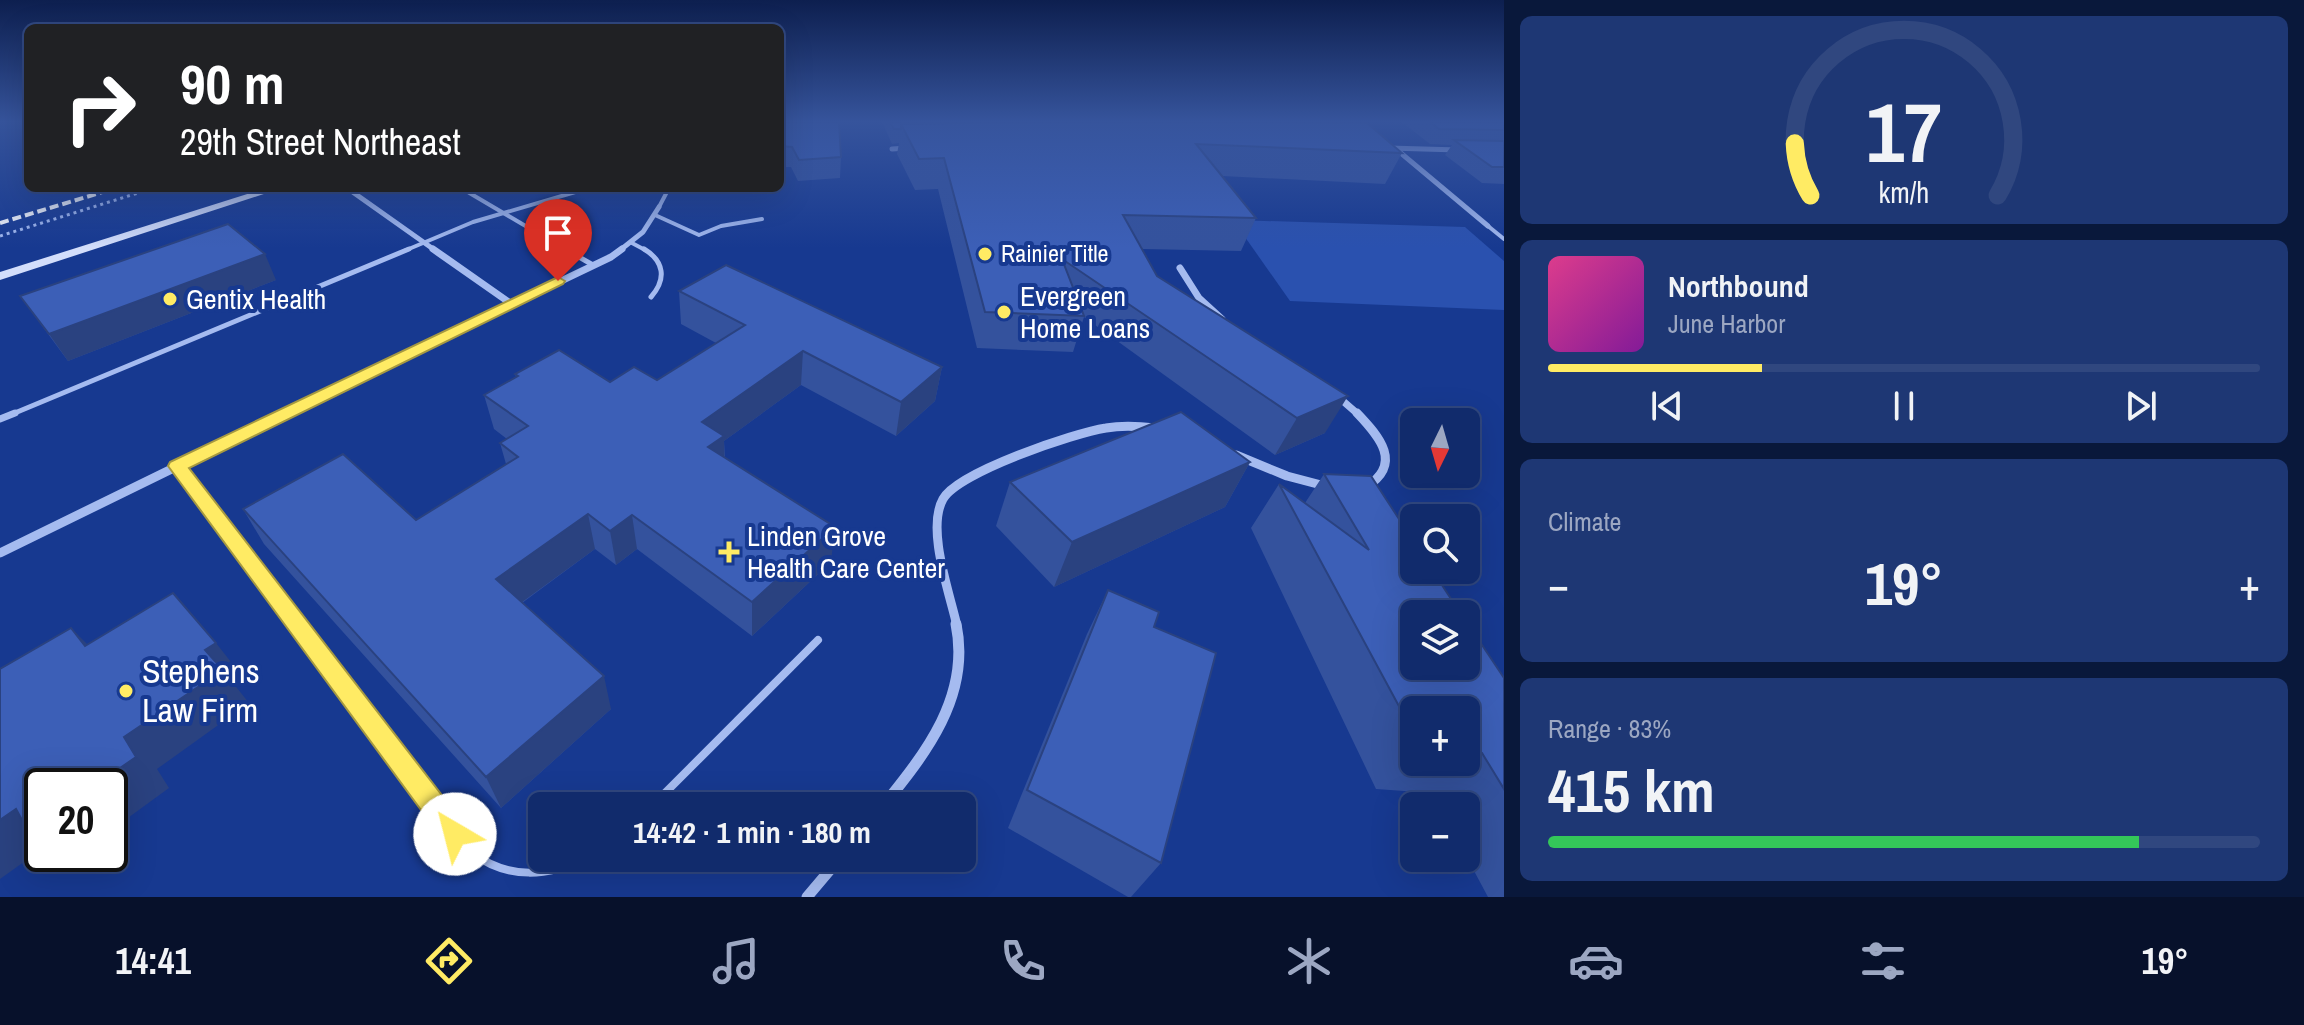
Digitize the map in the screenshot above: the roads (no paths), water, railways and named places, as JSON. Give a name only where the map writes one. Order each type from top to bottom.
[{"type":"main road","points":[[0,276],[264,192]]},
{"type":"street","points":[[1413,164],[1488,226]]},
{"type":"street","points":[[353,192],[510,303]]},
{"type":"street","points":[[0,553],[593,265],[632,243],[659,207]]},
{"type":"street","points":[[1180,268],[1199,298],[1226,322]]},
{"type":"street","points":[[1326,388],[1365,419],[1384,450],[1385,474],[1379,482],[1360,487],[1373,499]]},
{"type":"street","points":[[894,792],[924,756],[957,678],[960,655],[956,623],[938,545],[937,516],[943,495],[965,477],[1089,432],[1139,426],[1172,431]]},
{"type":"street","points":[[1223,449],[1287,476],[1335,487]]},
{"type":"street","points":[[807,897],[828,872]]},
{"type":"lane","points":[[469,192],[506,211],[593,265]]},
{"type":"lane","points":[[0,419],[473,222],[575,192]]},
{"type":"lane","points":[[659,207],[667,192]]},
{"type":"lane","points":[[655,215],[699,235],[721,226],[762,219]]},
{"type":"lane","points":[[1488,226],[1504,239]]},
{"type":"lane","points":[[632,243],[655,255],[661,263],[661,286],[651,297]]},
{"type":"lane","points":[[177,466],[471,852],[500,871],[522,874],[540,872]]},
{"type":"lane","points":[[666,792],[818,640]]},
{"type":"railway","points":[[0,223],[103,192]]},
{"type":"place","name":"Rainier Title","points":[[985,254]]},
{"type":"place","name":"Gentix Health","points":[[170,299]]},
{"type":"place","name":"Evergreen Home Loans","points":[[1004,312]]},
{"type":"place","name":"Linden Grove Health Care Center","points":[[729,552]]},
{"type":"place","name":"Stephens Law Firm","points":[[126,691]]}]
